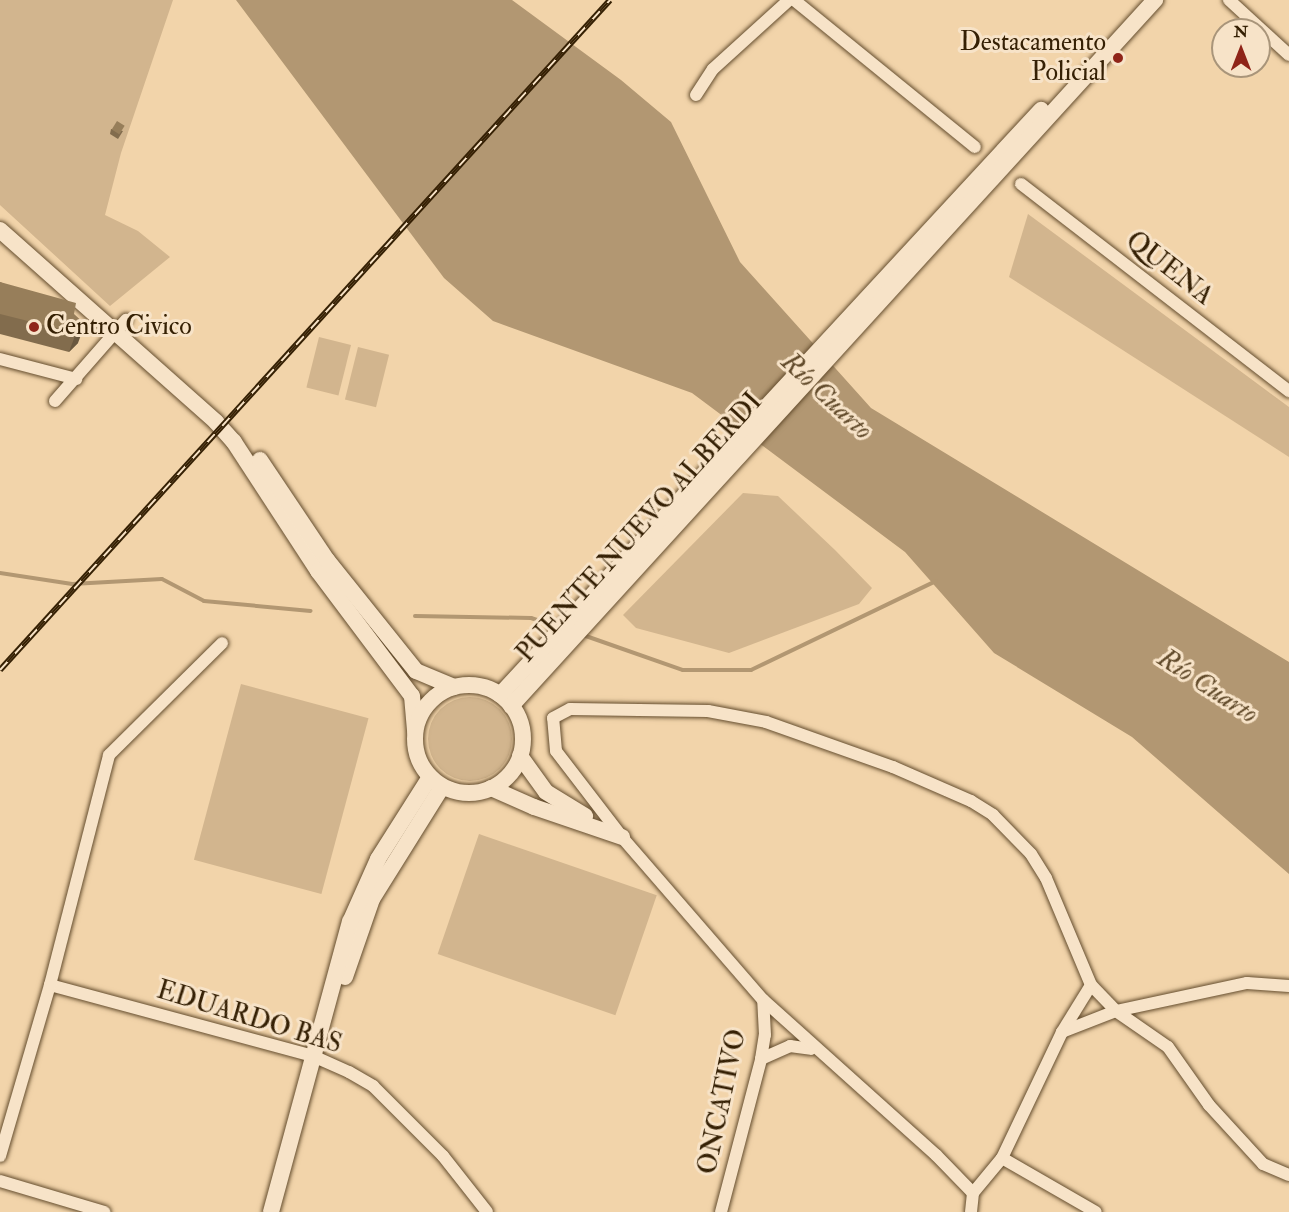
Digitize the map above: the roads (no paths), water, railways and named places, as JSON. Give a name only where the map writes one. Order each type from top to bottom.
[{"type":"main road","points":[[946,219],[1144,0]]},
{"type":"main road","points":[[946,219],[1155,0]]},
{"type":"main road","points":[[0,217],[121,328],[222,416],[254,451],[327,560],[416,671],[433,682],[454,687],[471,686],[506,700],[523,739],[520,756],[513,770],[491,788],[465,793],[436,782],[415,749],[412,696],[318,571],[234,442],[121,328],[0,230]]},
{"type":"main road","name":"PUENTE NUEVO ALBERDI","points":[[506,700],[946,219]]},
{"type":"main road","points":[[415,732],[429,705],[454,687]]},
{"type":"main road","points":[[520,756],[546,792],[622,837]]},
{"type":"main road","points":[[272,1212],[313,1056],[338,1003],[372,899],[436,782]]},
{"type":"main road","points":[[491,788],[534,807],[622,837]]},
{"type":"street","points":[[696,95],[713,69],[789,0]]},
{"type":"street","points":[[794,0],[975,147]]},
{"type":"street","points":[[1229,0],[1289,55]]},
{"type":"street","name":"QUENA","points":[[1021,184],[1289,391]]},
{"type":"street","points":[[55,402],[121,328]]},
{"type":"street","points":[[0,359],[76,379]]},
{"type":"street","points":[[0,1156],[50,985],[109,755],[118,742],[222,643]]},
{"type":"street","points":[[973,1193],[936,1155],[762,1000],[622,837],[555,752],[553,718],[570,709],[686,711],[766,722],[893,767],[971,801],[993,815],[1031,854],[1046,878],[1091,985],[1116,1011],[1168,1047],[1209,1105],[1263,1164],[1289,1175]]},
{"type":"street","points":[[1062,1032],[1116,1011],[1247,983],[1289,986]]},
{"type":"street","name":"EDUARDO BAS","points":[[50,985],[313,1056],[373,1086],[443,1156],[487,1212]]},
{"type":"street","points":[[971,1212],[973,1193],[1002,1158],[1062,1032],[1091,985]]},
{"type":"street","name":"ONCATIVO","points":[[721,1212],[761,1059],[765,1035],[762,1000]]},
{"type":"street","points":[[761,1059],[790,1046],[811,1049]]},
{"type":"street","points":[[1002,1158],[1096,1212]]},
{"type":"street","points":[[0,1181],[104,1212]]},
{"type":"water","name":"Río Cuarto","points":[[236,0],[512,0],[621,80],[671,122],[740,262],[871,408],[1289,662],[1289,874],[1132,737],[994,653],[905,552],[692,393],[493,321],[444,278]]},
{"type":"waterway","points":[[0,573],[72,584],[162,579],[204,601],[311,611]]},
{"type":"waterway","points":[[583,635],[683,670],[751,670],[936,581]]},
{"type":"waterway","points":[[415,616],[531,618],[556,626]]},
{"type":"railway","points":[[0,670],[610,0]]},
{"type":"place","name":"Destacamento Policial","points":[[1118,58]]},
{"type":"place","name":"Centro Civico","points":[[34,327]]}]
